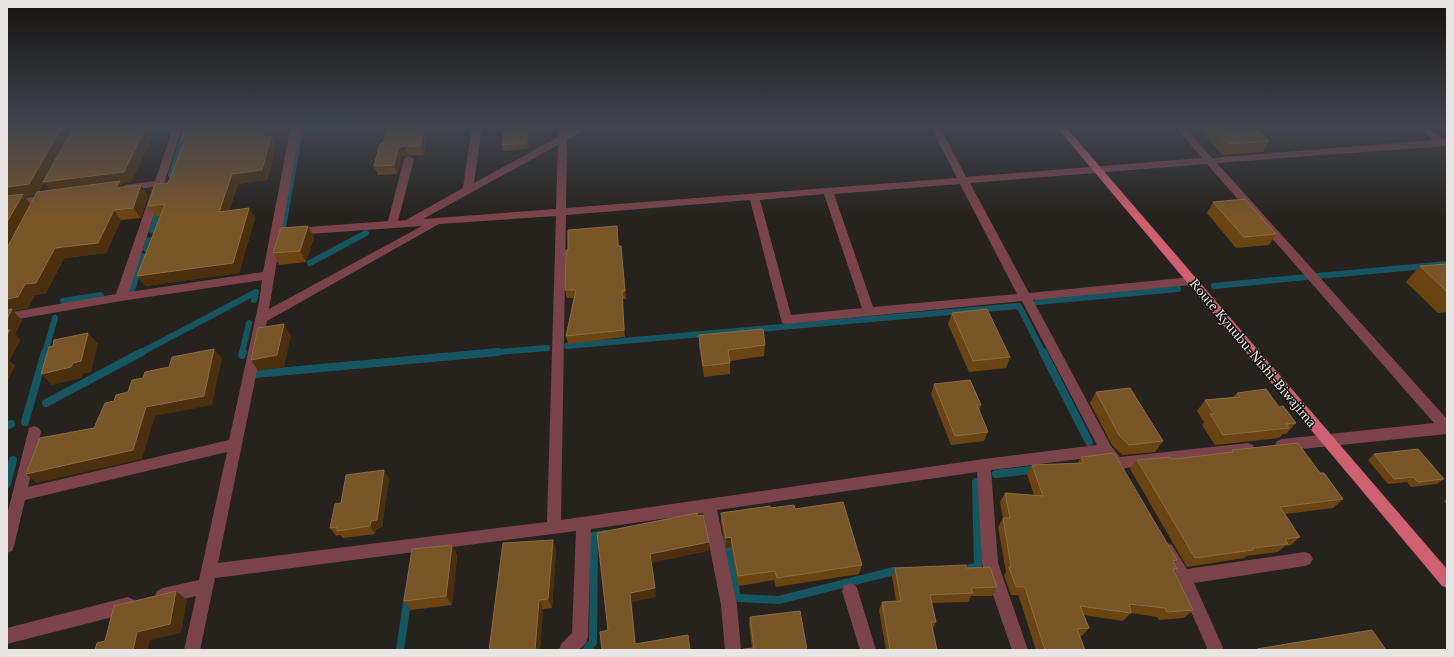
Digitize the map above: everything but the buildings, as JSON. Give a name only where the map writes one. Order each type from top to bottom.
[{"type":"main road","name":"Route Kyuubu-Nishi-Biwajima","points":[[1085,156],[1447,581]]},
{"type":"street","points":[[121,297],[169,156]]},
{"type":"street","points":[[192,650],[261,319],[290,156]]},
{"type":"street","points":[[468,190],[473,156]]},
{"type":"street","points":[[406,224],[532,156]]},
{"type":"street","points":[[554,528],[563,156]]},
{"type":"street","points":[[949,156],[1106,450],[1118,463],[1125,476]]},
{"type":"street","points":[[1205,156],[1447,428]]},
{"type":"street","points":[[276,233],[1284,156]]},
{"type":"street","points":[[392,224],[409,159]]},
{"type":"street","points":[[112,190],[160,184]]},
{"type":"street","points":[[34,213],[49,185]]},
{"type":"street","points":[[828,191],[869,312]]},
{"type":"street","points":[[7,203],[57,197]]},
{"type":"street","points":[[754,197],[786,320],[1191,281]]},
{"type":"street","points":[[261,319],[438,221]]},
{"type":"street","points":[[7,317],[121,297],[268,275]]},
{"type":"street","points":[[1118,463],[1447,428]]},
{"type":"street","points":[[7,546],[34,432]]},
{"type":"street","points":[[19,495],[234,445]]},
{"type":"street","points":[[7,636],[148,600],[206,579],[984,465],[1106,450]]},
{"type":"street","points":[[984,465],[990,563],[1020,650]]},
{"type":"street","points":[[708,505],[729,605],[733,650]]},
{"type":"street","points":[[567,650],[580,636],[584,524]]},
{"type":"street","points":[[1160,537],[1183,577],[1216,650]]},
{"type":"street","points":[[1183,577],[1305,559]]},
{"type":"street","points":[[850,592],[868,650]]},
{"type":"waterway","points":[[171,175],[177,156]]},
{"type":"waterway","points":[[283,227],[296,156]]},
{"type":"waterway","points":[[152,231],[159,209]]},
{"type":"waterway","points":[[310,263],[366,233]]},
{"type":"waterway","points":[[146,249],[149,240]]},
{"type":"waterway","points":[[132,290],[143,256]]},
{"type":"waterway","points":[[1318,276],[1447,264]]},
{"type":"waterway","points":[[1214,286],[1307,277]]},
{"type":"waterway","points":[[1037,302],[1178,289]]},
{"type":"waterway","points":[[140,353],[256,292],[254,300]]},
{"type":"waterway","points":[[63,301],[101,295]]},
{"type":"waterway","points":[[567,346],[1019,306],[1043,353]]},
{"type":"waterway","points":[[45,353],[55,318]]},
{"type":"waterway","points":[[242,353],[249,323]]},
{"type":"waterway","points":[[487,353],[547,348]]},
{"type":"waterway","points":[[25,422],[45,352]]},
{"type":"waterway","points":[[46,403],[142,352]]},
{"type":"waterway","points":[[255,374],[498,352]]},
{"type":"waterway","points":[[1043,352],[1089,442]]},
{"type":"waterway","points":[[7,426],[11,424]]},
{"type":"waterway","points":[[7,484],[13,460]]},
{"type":"waterway","points":[[996,474],[1039,469]]},
{"type":"waterway","points":[[970,568],[978,567],[976,482]]},
{"type":"waterway","points":[[586,650],[593,642],[594,536],[605,534]]},
{"type":"waterway","points":[[726,539],[737,598],[779,600],[894,571],[903,571]]},
{"type":"waterway","points":[[400,650],[408,595]]}]
